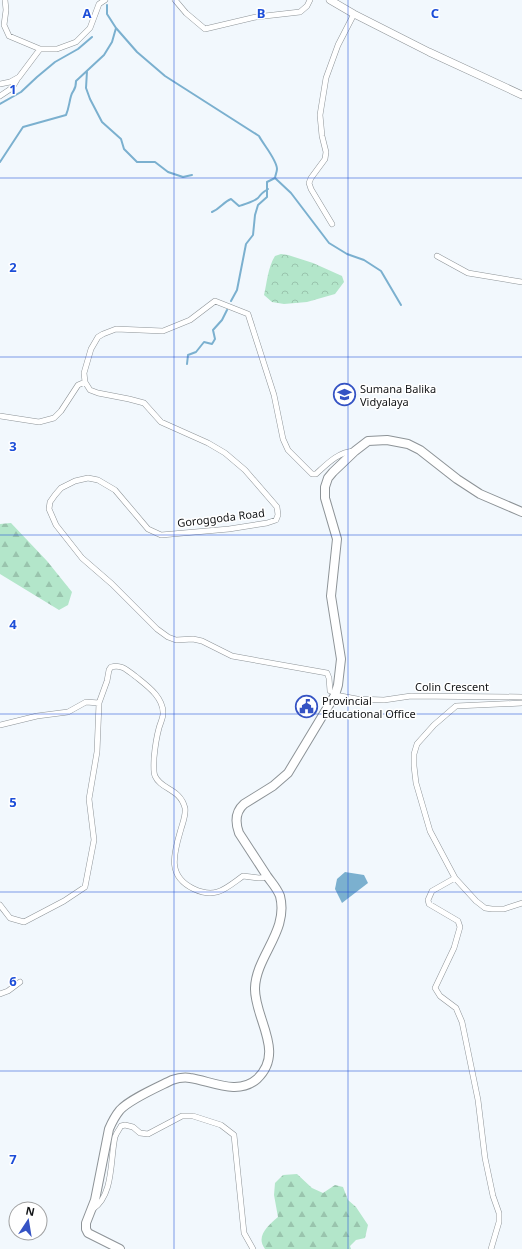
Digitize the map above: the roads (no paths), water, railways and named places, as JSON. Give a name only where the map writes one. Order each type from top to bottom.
[{"type":"main road","points":[[120,1249],[88,1233],[86,1229],[86,1223],[95,1200],[109,1129],[113,1119],[128,1103],[172,1080],[189,1078],[229,1087],[240,1086],[257,1079],[268,1061],[269,1040],[256,1001],[255,980],[279,925],[281,908],[280,896],[276,887],[239,833],[236,819],[240,808],[244,804],[273,786],[288,773],[335,694],[338,685],[341,659],[331,596],[337,539],[325,498],[325,487],[328,478],[355,450],[368,441],[387,440],[408,444],[420,450],[457,479],[480,494],[522,512]]},
{"type":"street","points":[[5,0],[6,10],[4,25],[10,36],[40,49],[57,49],[76,42],[90,28],[98,2],[105,0]]},
{"type":"street","points":[[176,0],[186,13],[205,29],[256,17],[300,12],[307,6],[310,0]]},
{"type":"street","points":[[330,0],[354,14],[429,52],[522,95]]},
{"type":"street","points":[[332,224],[309,183],[325,159],[326,152],[322,136],[320,115],[326,78],[338,45],[354,14]]},
{"type":"street","points":[[0,96],[12,88],[40,49]]},
{"type":"street","points":[[0,84],[19,78]]},
{"type":"street","points":[[437,256],[468,273],[522,282]]},
{"type":"street","points":[[0,416],[39,422],[54,418],[61,411],[78,385],[85,382],[84,373],[91,349],[98,337],[116,329],[163,331],[190,320],[215,301],[248,314],[274,395],[283,439],[288,450],[312,474],[316,474],[334,458],[347,451],[355,450]]},
{"type":"street","name":"Goroggoda Road","points":[[85,382],[90,390],[98,393],[144,403],[160,422],[208,443],[225,453],[244,470],[277,507],[278,515],[276,520],[267,523],[229,529],[161,535],[148,529],[115,490],[98,480],[88,478],[75,481],[61,488],[50,502],[49,509],[56,525],[82,558],[112,584],[157,629],[168,637],[176,640],[193,639],[202,641],[232,656],[327,673],[330,691],[335,694]]},
{"type":"street","points":[[0,905],[10,918],[24,922],[64,901],[85,887],[94,840],[89,799],[97,752],[99,703],[107,681],[109,670],[111,667],[116,665],[122,667],[147,686],[159,699],[163,713],[155,746],[154,775],[159,782],[175,792],[181,798],[185,809],[185,818],[177,844],[174,866],[178,877],[186,885],[202,892],[217,893],[224,890],[243,876],[259,878],[268,877]]},
{"type":"street","name":"Colin Crescent","points":[[335,694],[357,699],[384,700],[411,696],[522,697]]},
{"type":"street","points":[[0,725],[37,716],[68,712],[86,702],[99,703]]},
{"type":"street","points":[[522,704],[456,706],[434,725],[416,744],[414,754],[416,783],[430,831],[455,878],[476,901],[485,908],[504,909],[522,903]]},
{"type":"street","points":[[455,878],[432,891],[428,900],[429,904],[458,921],[460,928],[454,948],[435,988],[440,996],[456,1008],[462,1022],[478,1100],[485,1158],[493,1196],[499,1213],[499,1222],[491,1249]]},
{"type":"street","points":[[0,994],[8,991],[20,982]]},
{"type":"street","points":[[90,1211],[96,1207],[107,1192],[115,1136],[121,1126],[125,1125],[140,1133],[148,1134],[182,1116],[193,1116],[221,1125],[234,1135],[244,1233],[253,1249]]},
{"type":"water","points":[[345,872],[364,875],[368,883],[342,903],[335,889],[337,879]]},
{"type":"waterway","points":[[107,5],[107,14],[116,28],[137,52],[165,76],[259,136],[275,161],[277,169],[275,178],[267,182],[267,197],[258,205],[255,215],[253,235],[246,244],[237,290],[231,301]]},
{"type":"waterway","points":[[0,162],[23,127],[66,115],[71,96],[76,87],[76,81],[104,55],[112,42],[116,28]]},
{"type":"waterway","points":[[0,104],[21,92],[55,62],[78,49],[92,37]]},
{"type":"waterway","points":[[87,71],[86,88],[102,122],[121,139],[124,149],[137,162],[155,162],[168,172],[183,177],[192,175]]},
{"type":"waterway","points":[[275,178],[291,193],[329,243],[347,254],[364,260],[381,271],[401,305]]},
{"type":"waterway","points":[[212,212],[231,199],[239,206],[251,202],[268,189]]},
{"type":"waterway","points":[[187,364],[188,355],[196,352],[204,342],[212,344],[215,339],[213,330],[222,320],[227,310]]},
{"type":"place","name":"Sumana Balika Vidyalaya","points":[[345,395]]},
{"type":"place","name":"Provincial Educational Office","points":[[306,707]]}]
